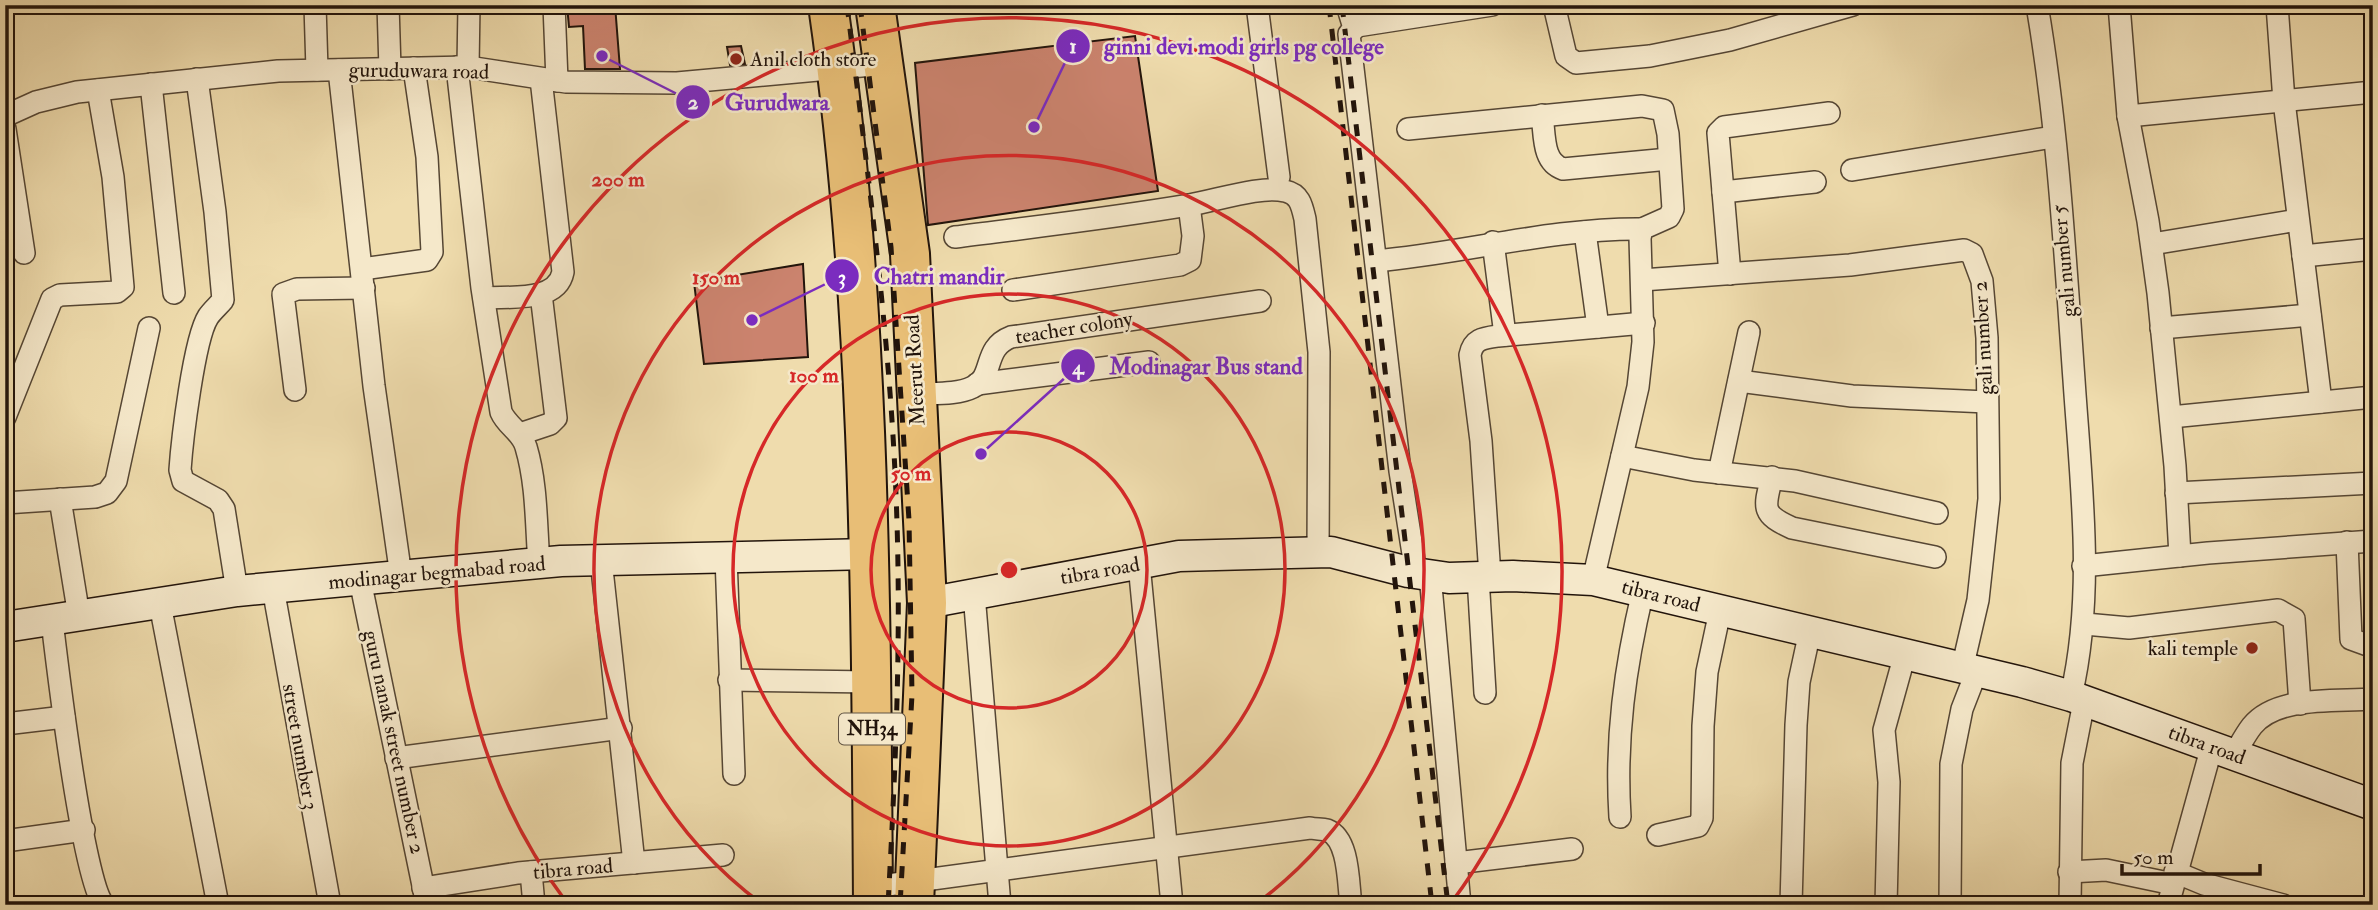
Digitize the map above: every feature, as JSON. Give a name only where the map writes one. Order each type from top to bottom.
[{"type":"highway","name":"NH34","points":[[828,5],[837,70],[856,278],[871,554],[873,896]]},
{"type":"highway","name":"Meerut Road","points":[[875,5],[909,254],[927,603],[915,892]]},
{"type":"street","points":[[315,5],[317,70]]},
{"type":"street","points":[[388,5],[390,69]]},
{"type":"street","points":[[469,5],[463,67],[484,298],[501,412],[526,445],[533,482],[539,563]]},
{"type":"street","points":[[484,298],[541,294],[554,290],[561,284],[564,272],[549,80],[554,5]]},
{"type":"street","points":[[1257,5],[1279,177]]},
{"type":"street","points":[[1347,5],[1354,28]]},
{"type":"street","points":[[1460,905],[1423,574],[1400,471],[1349,34],[1354,28],[1492,5]]},
{"type":"street","points":[[1554,5],[1566,56],[1576,63],[1650,56],[1730,40],[1853,5]]},
{"type":"street","name":"gali number 5","points":[[2037,5],[2053,137],[2083,517],[2085,624],[2072,763],[2070,905]]},
{"type":"street","points":[[2119,5],[2128,116],[2152,244],[2171,417],[2180,556]]},
{"type":"street","points":[[2277,5],[2284,101],[2321,402]]},
{"type":"street","name":"guruduwara road","points":[[5,116],[36,102],[98,90],[317,70],[463,67],[549,80],[677,83],[883,64]]},
{"type":"street","points":[[295,390],[283,294],[297,289],[363,279],[427,260],[432,252],[427,157],[414,68]]},
{"type":"street","points":[[339,70],[401,576]]},
{"type":"street","points":[[197,79],[215,212],[223,300],[209,317],[204,329],[194,371],[180,470],[183,481],[218,500],[224,509],[237,592]]},
{"type":"street","points":[[151,84],[174,293]]},
{"type":"street","points":[[5,417],[52,299],[60,295],[117,292],[123,287],[113,177],[98,90]]},
{"type":"street","points":[[2128,116],[2373,92]]},
{"type":"street","points":[[1376,261],[1493,242],[1642,229],[1670,217],[1672,209],[1666,121],[1663,110],[1655,107],[1408,129]]},
{"type":"street","points":[[1730,274],[1717,133],[1724,127],[1829,113]]},
{"type":"street","points":[[1542,115],[1548,156],[1554,166],[1563,169],[1670,159]]},
{"type":"street","points":[[5,129],[24,253]]},
{"type":"street","points":[[1852,170],[2053,137]]},
{"type":"street","points":[[1723,192],[1815,182]]},
{"type":"street","points":[[955,237],[1189,205],[1270,190],[1285,191],[1302,204],[1319,352],[1318,552]]},
{"type":"street","points":[[1013,290],[1180,265],[1190,260],[1193,251],[1189,205]]},
{"type":"street","points":[[2152,244],[2298,220]]},
{"type":"street","points":[[1593,580],[1638,387],[1644,323],[1642,229]]},
{"type":"street","points":[[1585,232],[1598,327]]},
{"type":"street","points":[[1493,242],[1504,335]]},
{"type":"street","points":[[2303,256],[2373,248]]},
{"type":"street","name":"gali number 2","points":[[1642,280],[1850,265],[1964,250],[1972,254],[1977,262],[1982,281],[1989,499],[1969,671],[1951,764],[1950,905]]},
{"type":"street","points":[[520,434],[550,424],[556,418],[541,294]]},
{"type":"street","name":"teacher colony","points":[[977,384],[984,378],[993,349],[999,341],[1011,337],[1260,301]]},
{"type":"street","points":[[2161,328],[2310,315]]},
{"type":"street","points":[[1485,693],[1481,441],[1470,355],[1472,346],[1480,338],[1644,323]]},
{"type":"street","points":[[5,503],[95,497],[107,493],[116,481],[149,328]]},
{"type":"street","points":[[1719,473],[1749,332]]},
{"type":"street","points":[[917,394],[1149,362]]},
{"type":"street","points":[[1739,381],[1852,396],[1987,402]]},
{"type":"street","points":[[2171,417],[2373,397]]},
{"type":"street","points":[[1622,456],[1719,473],[1772,477],[1937,513]]},
{"type":"street","points":[[1772,477],[1766,502],[1767,512],[1774,520],[1792,528],[1935,557]]},
{"type":"street","points":[[2176,493],[2373,483]]},
{"type":"street","points":[[61,499],[66,619],[64,717],[93,880],[104,905]]},
{"type":"street","points":[[2083,566],[2373,541]]},
{"type":"street","points":[[2347,542],[2351,639],[2359,645],[2373,647]]},
{"type":"street","name":"tibra road","points":[[927,603],[1179,556],[1331,552],[1423,574],[1593,580],[1905,654],[2078,699],[2373,805]]},
{"type":"street","name":"modinagar begmabad road","points":[[5,627],[237,592],[539,563],[871,554]]},
{"type":"street","points":[[726,557],[734,774]]},
{"type":"street","points":[[601,560],[634,863]]},
{"type":"street","points":[[1139,564],[1172,905]]},
{"type":"street","name":"guru nanak street number 2","points":[[360,580],[425,896]]},
{"type":"street","name":"street number 3","points":[[273,588],[331,905]]},
{"type":"street","points":[[1620,817],[1617,770],[1620,712],[1627,658],[1643,591]]},
{"type":"street","points":[[974,594],[1000,905]]},
{"type":"street","points":[[160,604],[218,905]]},
{"type":"street","points":[[2085,624],[2129,628],[2278,610],[2286,612],[2294,619],[2298,637],[2300,704]]},
{"type":"street","points":[[1658,835],[1698,826],[1702,818],[1703,726],[1707,672],[1720,611]]},
{"type":"street","points":[[1791,905],[1796,726],[1800,682],[1810,631]]},
{"type":"street","points":[[1886,905],[1889,782],[1884,730],[1905,654]]},
{"type":"street","points":[[729,680],[872,682]]},
{"type":"street","points":[[2172,887],[2223,750],[2266,714],[2300,704],[2373,699]]},
{"type":"street","points":[[5,724],[64,717]]},
{"type":"street","points":[[396,758],[621,728]]},
{"type":"street","points":[[873,896],[915,892],[998,869],[1310,828],[1328,831],[1337,838],[1344,853],[1351,905]]},
{"type":"street","points":[[5,841],[84,830]]},
{"type":"street","points":[[1456,863],[1572,849]]},
{"type":"street","name":"tibra road","points":[[425,896],[531,872],[723,855]]},
{"type":"street","points":[[2069,872],[2106,870],[2172,887],[2283,905]]},
{"type":"street","points":[[531,872],[534,905]]},
{"type":"building","points":[[567,5],[615,5],[620,69],[585,69],[583,26],[569,27]]},
{"type":"building","points":[[1135,36],[1158,191],[928,225],[915,63]]},
{"type":"building","name":"Anil cloth store","points":[[741,46],[745,64],[730,65],[727,47]]},
{"type":"building","points":[[803,264],[808,357],[704,364],[694,282]]},
{"type":"railway","points":[[847,5],[878,263],[890,393],[897,523],[898,666],[888,905]]},
{"type":"railway","points":[[860,5],[891,247],[909,520],[912,695],[900,905]]},
{"type":"railway","points":[[1329,5],[1432,905]]},
{"type":"railway","points":[[1342,5],[1448,905]]},
{"type":"place","name":"Gurudwara","points":[[602,56]]},
{"type":"place","name":"Anil cloth store","points":[[736,59]]},
{"type":"place","name":"ginni devi modi girls pg college","points":[[1034,127]]},
{"type":"place","name":"Chatri mandir","points":[[752,320]]},
{"type":"place","name":"Modinagar Bus stand","points":[[981,454]]},
{"type":"place","name":"kali temple","points":[[2252,648]]}]
